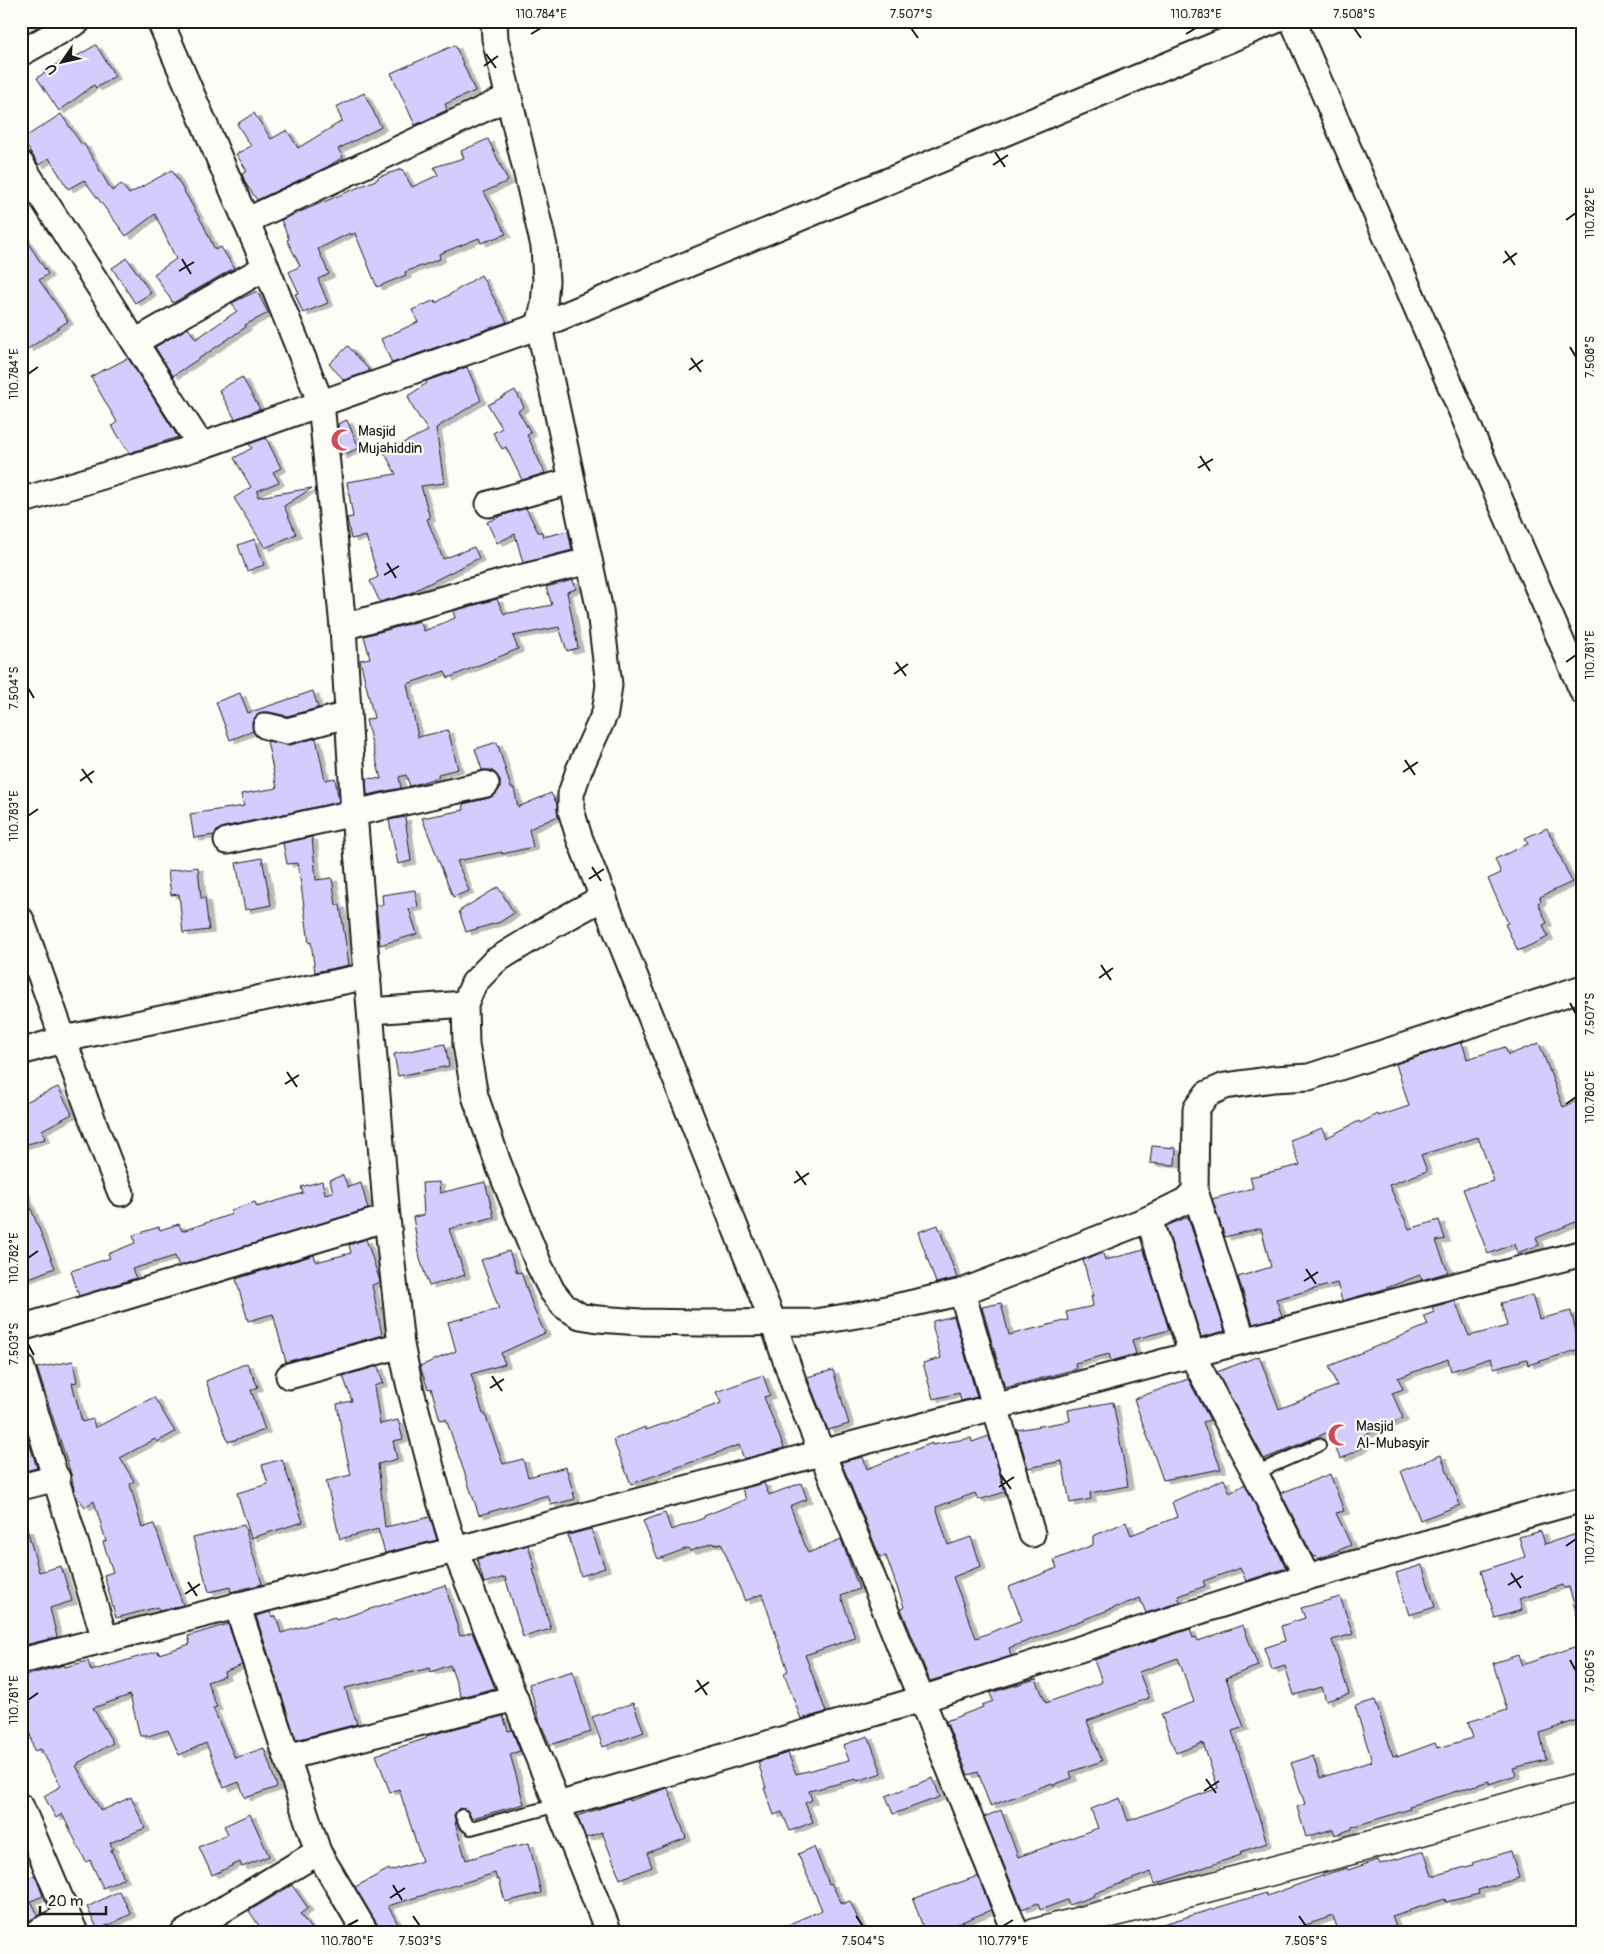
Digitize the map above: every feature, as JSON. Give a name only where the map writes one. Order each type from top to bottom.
[{"type":"street","points":[[21,52],[78,21]]},
{"type":"street","points":[[160,21],[266,267],[321,403],[343,627],[354,813],[387,1218],[401,1345],[439,1498],[455,1550],[609,1933]]},
{"type":"street","points":[[494,21],[495,39],[544,246],[546,281],[544,305],[539,326],[600,611],[609,685],[605,713],[579,770],[571,794],[571,810],[579,837],[773,1322],[794,1384],[1016,1933]]},
{"type":"street","points":[[21,501],[201,446],[539,326],[1274,21]]},
{"type":"street","points":[[1293,21],[1583,692]]},
{"type":"street","points":[[246,221],[509,97]]},
{"type":"street","points":[[21,164],[201,446]]},
{"type":"street","points":[[135,342],[266,267]]},
{"type":"street","points":[[489,504],[571,481]]},
{"type":"street","points":[[343,627],[589,560]]},
{"type":"street","points":[[266,726],[287,731],[347,715]]},
{"type":"street","points":[[227,841],[486,784]]},
{"type":"street","points":[[604,897],[546,929],[495,962],[474,983],[465,1004],[466,1045],[475,1096],[498,1162],[539,1265],[552,1291],[564,1306],[580,1316],[598,1319],[701,1323],[815,1322],[869,1313],[962,1292],[1149,1219],[1185,1201],[1194,1191]]},
{"type":"street","points":[[21,920],[93,1125],[120,1193]]},
{"type":"street","points":[[21,1052],[64,1038],[368,976]]},
{"type":"street","points":[[1243,1341],[1194,1191],[1196,1109],[1207,1094],[1225,1086],[1274,1079],[1309,1077],[1583,988]]},
{"type":"street","points":[[371,1011],[465,1004]]},
{"type":"street","points":[[21,1328],[387,1218]]},
{"type":"street","points":[[1149,1219],[1192,1355],[1255,1473],[1307,1577]]},
{"type":"street","points":[[21,1661],[455,1550],[995,1406],[1583,1253]]},
{"type":"street","points":[[962,1292],[1032,1534]]},
{"type":"street","points":[[289,1376],[401,1345]]},
{"type":"street","points":[[21,1366],[106,1639]]},
{"type":"street","points":[[21,1487],[57,1478]]},
{"type":"street","points":[[558,1805],[922,1699],[1307,1577],[1583,1499]]},
{"type":"street","points":[[237,1605],[318,1852],[366,1933]]},
{"type":"street","points":[[286,1756],[515,1698]]},
{"type":"street","points":[[1035,1933],[1386,1841],[1583,1786]]},
{"type":"street","points":[[21,1807],[71,1924],[36,1933]]},
{"type":"street","points":[[184,1933],[318,1852]]},
{"type":"lane","points":[[1255,1473],[1319,1445]]},
{"type":"lane","points":[[462,1816],[465,1823],[471,1828],[558,1805]]},
{"type":"building","points":[[21,21],[48,21],[21,36]]},
{"type":"building","points":[[96,45],[115,76],[96,88],[94,85],[59,111],[37,78],[61,61],[63,64]]},
{"type":"building","points":[[455,45],[475,91],[445,104],[447,110],[415,125],[391,73]]},
{"type":"building","points":[[364,93],[381,127],[338,149],[343,157],[327,167],[257,200],[246,184],[242,174],[247,171],[236,154],[251,146],[237,124],[254,113],[271,139],[287,130],[298,148],[342,121],[336,107]]},
{"type":"building","points":[[61,114],[82,145],[84,144],[112,191],[121,184],[129,194],[172,170],[204,226],[215,250],[221,247],[234,268],[173,303],[154,274],[176,259],[155,214],[126,236],[84,180],[68,189],[49,158],[39,165],[22,139]]},
{"type":"building","points":[[488,139],[508,181],[484,192],[506,234],[481,243],[479,238],[439,254],[440,259],[405,272],[406,275],[377,287],[355,233],[351,235],[350,233],[318,249],[329,274],[318,279],[328,303],[303,313],[295,294],[299,293],[289,272],[300,266],[287,240],[289,239],[281,220],[378,179],[378,177],[402,169],[412,187],[438,175],[434,167],[464,158],[461,151]]},
{"type":"building","points":[[21,232],[48,274],[39,280],[68,321],[28,349],[21,338]]},
{"type":"building","points":[[127,258],[151,293],[135,303],[112,268]]},
{"type":"building","points":[[481,275],[507,322],[392,363],[381,339],[418,322],[412,310],[435,300],[436,303]]},
{"type":"building","points":[[257,291],[268,313],[245,325],[246,327],[173,376],[155,347],[188,328],[196,339],[237,311],[232,303]]},
{"type":"building","points":[[348,346],[370,371],[344,380],[329,364]]},
{"type":"building","points":[[128,358],[178,437],[129,453],[112,426],[117,422],[91,377]]},
{"type":"building","points":[[467,367],[481,400],[436,428],[444,483],[421,486],[430,518],[427,519],[443,559],[474,547],[479,558],[408,594],[380,602],[370,581],[378,577],[366,536],[351,539],[347,518],[353,517],[347,482],[396,474],[384,452],[428,431],[413,408],[408,396],[427,383],[426,381]]},
{"type":"building","points":[[242,377],[260,409],[235,419],[219,390]]},
{"type":"building","points":[[515,390],[524,407],[518,411],[531,433],[527,435],[545,473],[522,480],[506,447],[502,449],[493,433],[502,428],[488,405]]},
{"type":"building","points":[[347,420],[359,448],[341,456],[338,424]]},
{"type":"building","points":[[266,438],[281,468],[273,472],[279,482],[257,491],[258,497],[312,488],[284,506],[296,534],[265,548],[234,498],[251,487],[234,458],[252,448],[249,444]]},
{"type":"building","points":[[526,508],[538,532],[542,532],[543,537],[568,531],[572,550],[523,563],[515,534],[497,543],[487,522]]},
{"type":"building","points":[[255,539],[264,565],[247,571],[238,545]]},
{"type":"building","points":[[573,580],[576,589],[567,592],[578,648],[567,651],[559,627],[513,636],[518,649],[448,678],[445,671],[407,684],[418,737],[448,730],[458,769],[438,774],[439,777],[410,786],[406,775],[399,777],[401,788],[367,795],[366,778],[381,779],[366,720],[374,718],[360,660],[370,658],[364,636],[420,621],[424,631],[455,618],[453,611],[497,599],[504,614],[552,605],[546,587]]},
{"type":"building","points":[[313,691],[318,708],[287,716],[261,712],[252,722],[253,731],[230,740],[216,702],[240,693],[248,713]]},
{"type":"building","points":[[316,738],[325,780],[335,778],[339,802],[224,827],[214,835],[194,838],[190,814],[244,806],[241,794],[277,788],[267,741],[290,745]]},
{"type":"building","points":[[497,742],[511,788],[514,788],[518,807],[551,793],[557,804],[558,816],[529,829],[533,847],[457,861],[469,891],[453,897],[422,818],[464,810],[463,804],[489,798],[496,794],[500,788],[500,780],[491,770],[482,770],[475,749]]},
{"type":"building","points":[[405,817],[411,861],[398,864],[389,820]]},
{"type":"building","points":[[1547,828],[1572,882],[1540,897],[1541,901],[1538,903],[1547,923],[1543,925],[1548,937],[1518,951],[1505,924],[1508,923],[1488,879],[1501,873],[1495,859],[1528,844],[1525,838]]},
{"type":"building","points":[[312,837],[316,880],[332,878],[336,905],[340,905],[349,965],[315,972],[298,863],[287,864],[283,843]]},
{"type":"building","points":[[262,858],[271,905],[245,910],[236,863]]},
{"type":"building","points":[[198,867],[201,898],[205,898],[209,930],[183,933],[179,894],[171,895],[168,871]]},
{"type":"building","points":[[498,887],[514,913],[500,922],[466,932],[459,911]]},
{"type":"building","points":[[415,890],[418,907],[409,909],[417,934],[380,945],[376,905],[383,905],[382,895]]},
{"type":"building","points":[[1462,1042],[1467,1059],[1505,1047],[1508,1055],[1539,1043],[1563,1107],[1583,1098],[1583,1219],[1536,1238],[1539,1245],[1517,1253],[1514,1244],[1488,1254],[1463,1189],[1494,1181],[1478,1137],[1421,1155],[1427,1171],[1389,1185],[1409,1229],[1439,1220],[1445,1239],[1436,1241],[1448,1272],[1422,1280],[1420,1275],[1381,1290],[1342,1301],[1337,1283],[1276,1299],[1282,1316],[1253,1324],[1238,1277],[1271,1267],[1261,1228],[1225,1237],[1212,1199],[1253,1188],[1250,1177],[1300,1165],[1290,1140],[1322,1128],[1326,1138],[1359,1121],[1360,1123],[1378,1114],[1379,1116],[1409,1106],[1396,1064]]},
{"type":"building","points":[[445,1044],[449,1066],[398,1076],[394,1054]]},
{"type":"building","points":[[58,1087],[72,1114],[42,1130],[45,1139],[21,1146],[21,1104]]},
{"type":"building","points":[[1152,1146],[1176,1148],[1175,1165],[1150,1163]]},
{"type":"building","points":[[343,1175],[348,1187],[361,1183],[368,1209],[179,1266],[175,1256],[132,1269],[136,1278],[79,1296],[71,1271],[110,1258],[108,1254],[135,1243],[133,1235],[159,1227],[160,1230],[179,1224],[182,1231],[232,1214],[231,1210],[255,1202],[257,1207],[303,1193],[301,1187],[322,1181],[325,1194],[333,1192],[330,1180]]},
{"type":"building","points":[[439,1182],[440,1193],[485,1182],[494,1217],[449,1229],[465,1275],[429,1286],[420,1259],[413,1217],[424,1215],[422,1183]]},
{"type":"building","points":[[21,1184],[55,1268],[21,1281]]},
{"type":"building","points":[[1188,1217],[1225,1331],[1201,1337],[1166,1226]]},
{"type":"building","points":[[938,1225],[957,1278],[936,1283],[918,1232]]},
{"type":"building","points":[[366,1239],[380,1282],[372,1285],[382,1335],[286,1362],[273,1314],[248,1321],[236,1279],[314,1255],[316,1262],[351,1253],[349,1245]]},
{"type":"building","points":[[1144,1250],[1169,1330],[1132,1340],[1136,1354],[1111,1361],[1109,1354],[1075,1363],[1076,1369],[1005,1388],[982,1307],[1001,1303],[1009,1335],[1068,1320],[1066,1312],[1093,1306],[1091,1296],[1093,1296],[1083,1260],[1103,1253],[1105,1260]]},
{"type":"building","points":[[509,1251],[517,1273],[521,1272],[534,1310],[545,1333],[501,1353],[505,1364],[471,1374],[483,1414],[485,1414],[503,1464],[523,1459],[528,1477],[566,1467],[575,1499],[551,1505],[548,1495],[479,1515],[446,1419],[440,1420],[431,1388],[428,1389],[420,1366],[456,1351],[448,1322],[499,1309],[481,1260]]},
{"type":"building","points":[[1532,1295],[1539,1319],[1571,1311],[1580,1349],[1528,1365],[1527,1359],[1494,1368],[1491,1358],[1451,1371],[1448,1359],[1398,1378],[1403,1389],[1392,1393],[1403,1418],[1361,1437],[1366,1445],[1341,1459],[1326,1433],[1264,1459],[1217,1372],[1259,1356],[1279,1409],[1337,1386],[1329,1366],[1428,1325],[1424,1316],[1434,1312],[1432,1307],[1455,1301],[1469,1336],[1507,1326],[1501,1303]]},
{"type":"building","points":[[954,1316],[977,1397],[961,1401],[959,1393],[933,1399],[923,1363],[941,1358],[933,1321]]},
{"type":"building","points":[[73,1361],[77,1382],[72,1383],[82,1422],[93,1419],[95,1428],[154,1397],[175,1432],[157,1442],[155,1439],[120,1458],[134,1481],[130,1484],[142,1528],[154,1524],[183,1605],[159,1611],[158,1607],[116,1618],[104,1575],[113,1572],[103,1542],[106,1541],[94,1501],[85,1507],[75,1494],[71,1474],[37,1368]]},
{"type":"building","points":[[247,1363],[258,1387],[251,1390],[265,1430],[228,1442],[206,1381]]},
{"type":"building","points":[[378,1366],[383,1383],[374,1386],[380,1424],[398,1420],[403,1439],[393,1441],[397,1459],[378,1464],[385,1527],[430,1517],[437,1540],[385,1553],[378,1529],[340,1539],[326,1481],[351,1475],[337,1404],[352,1401],[343,1376]]},
{"type":"building","points":[[833,1370],[849,1424],[828,1430],[807,1377]]},
{"type":"building","points":[[763,1375],[770,1395],[764,1397],[784,1448],[744,1459],[739,1445],[631,1484],[613,1440],[645,1427],[646,1430],[721,1403],[716,1392]]},
{"type":"building","points":[[1188,1379],[1210,1420],[1203,1422],[1221,1469],[1163,1480],[1134,1399]]},
{"type":"building","points":[[1113,1402],[1128,1486],[1090,1493],[1091,1499],[1070,1503],[1062,1461],[1028,1468],[1017,1430],[1070,1421],[1068,1410]]},
{"type":"building","points":[[21,1416],[37,1468],[21,1472]]},
{"type":"building","points":[[989,1436],[1005,1492],[978,1500],[975,1493],[936,1507],[948,1545],[971,1537],[981,1566],[953,1577],[976,1638],[1022,1620],[1009,1587],[1057,1568],[1054,1560],[1093,1545],[1093,1536],[1126,1522],[1131,1535],[1177,1517],[1172,1502],[1224,1479],[1230,1493],[1245,1484],[1286,1568],[1246,1581],[1240,1568],[1203,1581],[1205,1586],[1178,1596],[1180,1602],[1146,1613],[1140,1598],[1009,1648],[1011,1656],[930,1681],[901,1609],[904,1607],[886,1556],[880,1557],[841,1462],[863,1457],[867,1469],[932,1443],[932,1445],[971,1438],[972,1442]]},
{"type":"building","points":[[1441,1455],[1460,1505],[1420,1520],[1401,1471]]},
{"type":"building","points":[[282,1459],[303,1522],[251,1538],[237,1493],[268,1484],[262,1465]]},
{"type":"building","points":[[1330,1474],[1344,1511],[1336,1513],[1351,1545],[1318,1559],[1316,1556],[1313,1557],[1281,1493]]},
{"type":"building","points":[[764,1483],[769,1495],[801,1483],[807,1499],[790,1506],[808,1553],[841,1539],[859,1589],[841,1596],[855,1638],[805,1655],[826,1712],[801,1719],[784,1673],[788,1671],[762,1594],[745,1601],[721,1543],[714,1545],[713,1543],[690,1551],[688,1548],[658,1559],[643,1521],[665,1513],[671,1530],[704,1518],[704,1516],[746,1499],[742,1489]]},
{"type":"building","points":[[244,1525],[262,1584],[231,1592],[230,1587],[209,1592],[193,1538]]},
{"type":"building","points":[[27,1529],[39,1572],[61,1566],[72,1601],[50,1608],[57,1637],[21,1646],[21,1530]]},
{"type":"building","points":[[591,1529],[605,1568],[581,1576],[568,1535]]},
{"type":"building","points":[[1541,1531],[1545,1544],[1583,1532],[1583,1618],[1578,1619],[1569,1587],[1564,1588],[1563,1585],[1519,1599],[1522,1610],[1495,1618],[1481,1571],[1525,1557],[1519,1537]]},
{"type":"building","points":[[528,1545],[535,1569],[533,1569],[551,1629],[523,1637],[505,1577],[484,1583],[477,1559]]},
{"type":"building","points":[[1422,1565],[1435,1607],[1409,1615],[1396,1573]]},
{"type":"building","points":[[445,1585],[460,1636],[472,1632],[495,1688],[461,1697],[450,1665],[431,1672],[430,1668],[345,1688],[357,1724],[296,1740],[256,1616],[270,1612],[272,1617],[276,1616],[281,1633],[335,1617],[336,1620]]},
{"type":"building","points":[[1340,1597],[1353,1634],[1332,1640],[1349,1694],[1326,1701],[1322,1687],[1294,1695],[1285,1666],[1272,1670],[1264,1648],[1285,1641],[1281,1626],[1305,1618],[1301,1608]]},
{"type":"building","points":[[228,1624],[242,1665],[224,1672],[225,1676],[207,1682],[217,1707],[213,1708],[235,1758],[264,1748],[277,1787],[245,1798],[239,1782],[224,1788],[206,1743],[179,1755],[168,1730],[148,1736],[140,1736],[130,1695],[93,1708],[113,1743],[76,1766],[101,1811],[131,1797],[145,1828],[110,1843],[113,1849],[111,1850],[124,1878],[103,1888],[90,1860],[86,1862],[62,1814],[56,1818],[44,1796],[61,1786],[41,1749],[34,1751],[29,1730],[25,1731],[21,1720],[21,1677],[64,1665],[65,1667],[88,1661],[91,1671],[158,1651],[159,1654],[190,1644],[188,1636]]},
{"type":"building","points":[[1243,1625],[1258,1666],[1226,1678],[1244,1727],[1232,1731],[1267,1843],[1240,1852],[1241,1855],[1155,1884],[1151,1872],[1069,1905],[1067,1900],[1040,1910],[1038,1903],[1022,1909],[984,1817],[1001,1810],[1018,1857],[1098,1828],[1091,1809],[1120,1798],[1128,1821],[1218,1788],[1203,1743],[1176,1753],[1161,1714],[1194,1702],[1178,1658],[1139,1672],[1149,1698],[1087,1721],[1102,1761],[1070,1772],[1072,1778],[1053,1785],[1052,1783],[990,1806],[978,1772],[968,1775],[946,1721],[983,1707],[982,1705],[993,1701],[990,1693],[1036,1679],[1046,1703],[1102,1682],[1094,1660],[1190,1629],[1193,1638],[1196,1637],[1198,1641]]},
{"type":"building","points":[[1583,1644],[1583,1718],[1540,1733],[1546,1760],[1513,1768],[1516,1775],[1489,1784],[1489,1781],[1409,1806],[1410,1809],[1352,1827],[1352,1829],[1335,1835],[1333,1829],[1306,1837],[1297,1807],[1305,1804],[1291,1763],[1313,1756],[1320,1778],[1372,1761],[1355,1706],[1375,1700],[1393,1756],[1397,1755],[1397,1757],[1435,1743],[1437,1748],[1473,1738],[1468,1722],[1507,1710],[1493,1663],[1518,1655],[1522,1665]]},
{"type":"building","points":[[573,1671],[591,1732],[550,1745],[540,1722],[529,1684]]},
{"type":"building","points":[[633,1703],[644,1732],[603,1747],[592,1717]]},
{"type":"building","points":[[503,1716],[508,1731],[512,1730],[520,1751],[510,1754],[524,1804],[472,1818],[467,1810],[459,1808],[454,1815],[455,1823],[466,1860],[529,1843],[541,1893],[505,1902],[499,1879],[497,1880],[495,1873],[388,1906],[403,1933],[380,1933],[378,1926],[355,1887],[389,1869],[390,1871],[422,1861],[399,1789],[390,1792],[376,1755],[427,1738],[426,1736]]},
{"type":"building","points":[[868,1736],[882,1773],[857,1781],[856,1779],[809,1791],[812,1800],[805,1803],[813,1822],[790,1831],[782,1812],[774,1815],[764,1788],[766,1788],[758,1762],[788,1753],[796,1774],[849,1760],[843,1745]]},
{"type":"building","points":[[933,1778],[940,1797],[893,1814],[886,1796]]},
{"type":"building","points":[[668,1788],[686,1838],[647,1853],[652,1867],[620,1879],[602,1832],[586,1838],[577,1816]]},
{"type":"building","points":[[250,1814],[269,1856],[242,1867],[240,1862],[212,1875],[199,1847],[228,1834],[224,1826]]},
{"type":"building","points":[[814,1847],[829,1884],[831,1883],[842,1904],[850,1901],[864,1933],[768,1933],[822,1910],[798,1854]]},
{"type":"building","points":[[1424,1851],[1432,1876],[1473,1865],[1472,1863],[1511,1851],[1519,1878],[1478,1890],[1479,1894],[1446,1902],[1445,1899],[1392,1916],[1398,1933],[1339,1933],[1333,1916],[1281,1933],[1150,1933],[1150,1928],[1266,1893],[1267,1896],[1330,1873],[1347,1868],[1348,1870],[1378,1860],[1380,1864]]},
{"type":"building","points":[[35,1875],[43,1896],[31,1901],[38,1915],[24,1925],[21,1932],[21,1878],[22,1881]]},
{"type":"building","points":[[978,1876],[991,1910],[935,1933],[925,1933],[913,1899]]},
{"type":"building","points":[[292,1885],[308,1908],[300,1914],[314,1933],[264,1933],[249,1911]]},
{"type":"building","points":[[119,1891],[131,1914],[98,1930],[87,1907]]},
{"type":"place","name":"Masjid Mujahiddin","points":[[342,440]]},
{"type":"place","name":"Masjid Al-Mubasyir","points":[[1339,1435]]}]
